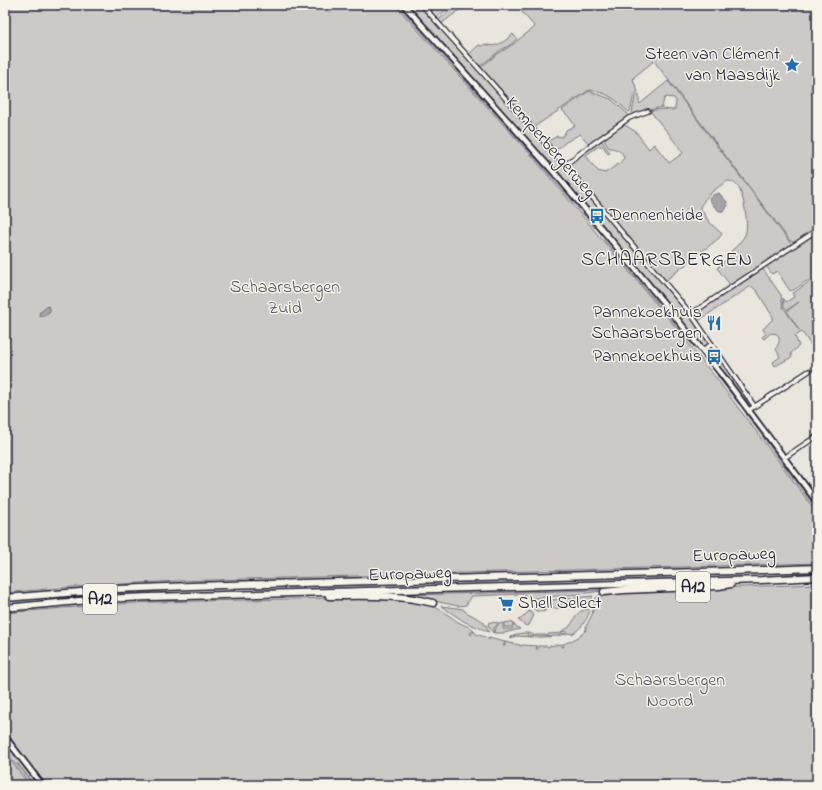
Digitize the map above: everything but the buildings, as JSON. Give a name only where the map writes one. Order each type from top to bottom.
[{"type":"highway","name":"Europaweg","points":[[5,598],[177,586],[817,568]]},
{"type":"highway","name":"Europaweg","points":[[5,608],[100,599],[149,597],[762,580],[817,577]]},
{"type":"highway","name":"A12","points":[[604,592],[719,586],[762,580]]},
{"type":"highway","name":"A12","points":[[276,593],[315,596],[385,596],[409,598],[433,603]]},
{"type":"main road","name":"Kemperbergerweg","points":[[404,5],[559,178],[703,350],[817,502]]},
{"type":"main road","points":[[5,737],[42,785]]},
{"type":"street","name":"Kemperbergerweg","points":[[422,5],[565,165],[691,314],[755,407]]},
{"type":"street","name":"Kemperbergerweg","points":[[565,165],[629,118],[648,111]]},
{"type":"street","points":[[691,314],[817,230]]},
{"type":"street","points":[[703,350],[712,344]]},
{"type":"street","points":[[749,410],[809,371]]},
{"type":"street","points":[[784,458],[817,436]]},
{"type":"green space","name":"Schaarsbergen Zuid","points":[[5,5],[395,5],[531,155],[673,324],[719,382],[817,513],[817,563],[177,581],[69,587],[5,593]]},
{"type":"green space","points":[[397,5],[401,5],[492,106],[490,108]]},
{"type":"green space","points":[[407,5],[420,5],[565,166],[602,210],[597,215],[584,205],[537,149]]},
{"type":"green space","points":[[437,5],[453,5],[436,18],[432,14],[432,11]]},
{"type":"green space","points":[[457,5],[466,5],[441,24],[438,20]]},
{"type":"green space","points":[[516,5],[817,5],[817,229],[796,243],[790,241],[654,61],[634,77],[633,80],[638,92],[634,95],[629,112],[616,100],[609,96],[600,92],[589,90],[534,127],[480,68],[535,27]]},
{"type":"green space","points":[[513,34],[517,39],[480,66],[469,55],[479,45],[497,45],[504,42]]},
{"type":"green space","points":[[668,81],[792,245],[731,286],[717,268],[733,254],[731,251],[742,240],[746,232],[744,202],[735,183],[727,181],[715,189],[700,207],[709,222],[722,234],[665,281],[569,167],[569,163],[599,141],[602,141],[610,153],[608,154],[603,146],[599,146],[586,155],[598,171],[605,173],[620,163],[624,158],[622,153],[618,150],[609,148],[605,142],[605,137],[623,125],[636,132],[649,149],[654,144],[669,163],[683,153],[650,111],[675,109],[676,101],[674,98],[666,97],[662,107],[633,115],[632,113],[635,97],[639,94],[640,104]]},
{"type":"green space","points":[[589,91],[611,99],[628,114],[627,118],[590,145],[580,134],[566,142],[555,151],[547,142],[557,136],[562,137],[566,130],[575,126],[562,110]]},
{"type":"green space","points":[[494,109],[587,214],[596,227],[595,228],[492,110]]},
{"type":"green space","points":[[602,211],[690,315],[709,342],[708,344],[705,346],[702,345],[607,232],[597,215]]},
{"type":"green space","points":[[817,231],[817,281],[806,281],[794,290],[790,291],[777,271],[772,274],[766,266]]},
{"type":"green space","points":[[606,238],[612,243],[696,345],[694,347],[604,240]]},
{"type":"green space","points":[[761,268],[781,295],[783,307],[799,330],[787,311],[799,302],[787,310],[784,306],[783,298],[786,302],[794,297],[792,293],[810,281],[817,283],[817,349],[815,351],[802,332],[795,336],[799,346],[791,353],[792,357],[775,366],[773,362],[780,357],[776,349],[779,338],[777,334],[771,333],[764,339],[762,337],[766,334],[763,329],[773,319],[773,317],[757,291],[751,286],[698,321],[693,315]]},
{"type":"green space","points":[[717,354],[751,404],[750,406],[717,362],[718,361],[714,356]]},
{"type":"green space","points":[[718,375],[728,385],[741,403],[739,404],[717,376]]},
{"type":"green space","points":[[748,412],[786,463],[783,465],[746,414]]},
{"type":"green space","points":[[786,464],[817,505],[817,511],[784,466]]},
{"type":"green space","name":"Schaarsbergen Noord","points":[[817,584],[817,785],[44,785],[5,733],[5,731],[8,734],[5,730],[5,613],[153,602],[337,598],[405,599],[431,605],[444,612],[458,622],[473,629],[474,630],[470,633],[471,635],[474,631],[476,634],[488,638],[489,640],[489,638],[520,645],[520,646],[537,646],[536,649],[538,649],[538,646],[549,647],[562,644],[562,647],[564,647],[563,644],[570,642],[584,632],[592,615],[595,599],[600,594]]},
{"type":"green space","points":[[602,590],[579,594],[526,599],[523,597],[525,595],[523,594],[472,596],[466,605],[458,606],[407,595]]},
{"type":"green space","points":[[593,596],[588,604],[580,607],[573,608],[571,606],[545,610],[544,607],[542,608],[545,611],[543,612],[536,611],[534,609],[534,606],[541,601]]},
{"type":"green space","points":[[441,606],[463,609],[484,622],[484,625],[486,625],[489,632],[465,622]]},
{"type":"green space","points":[[588,609],[590,611],[581,627],[572,634],[564,634],[566,633],[565,631],[561,632],[569,627],[581,611]]},
{"type":"green space","points":[[529,611],[534,615],[529,625],[526,626],[518,620]]},
{"type":"green space","points":[[489,622],[499,623],[494,628],[493,633],[488,625]]},
{"type":"green space","points":[[501,623],[503,623],[503,629],[512,629],[513,627],[504,627],[504,623],[513,623],[520,629],[504,633],[494,633],[497,626]]},
{"type":"green space","points":[[522,633],[528,633],[527,636],[529,637],[510,637]]},
{"type":"green space","points":[[529,633],[534,635],[534,637],[530,637]]},
{"type":"green space","points":[[548,634],[564,634],[548,637],[535,637],[535,635],[548,636]]},
{"type":"green space","points":[[5,740],[39,785],[31,785],[5,751]]},
{"type":"green space","points":[[5,753],[29,785],[5,785]]},
{"type":"shaded area","points":[[719,193],[728,205],[723,211],[718,210],[709,199],[713,195]]},
{"type":"shaded area","points":[[48,306],[50,311],[44,316],[40,316],[39,313]]},
{"type":"place","name":"Steen van Clément van Maasdijk","points":[[792,65]]},
{"type":"place","name":"Dennenheide","points":[[597,216]]},
{"type":"place","name":"Pannekoekhuis Schaarsbergen","points":[[714,323]]},
{"type":"place","name":"Pannekoekhuis","points":[[714,357]]},
{"type":"place","name":"Shell Select","points":[[506,604]]},
{"type":"district","name":"SCHAARSBERGEN","points":[[667,260]]}]
